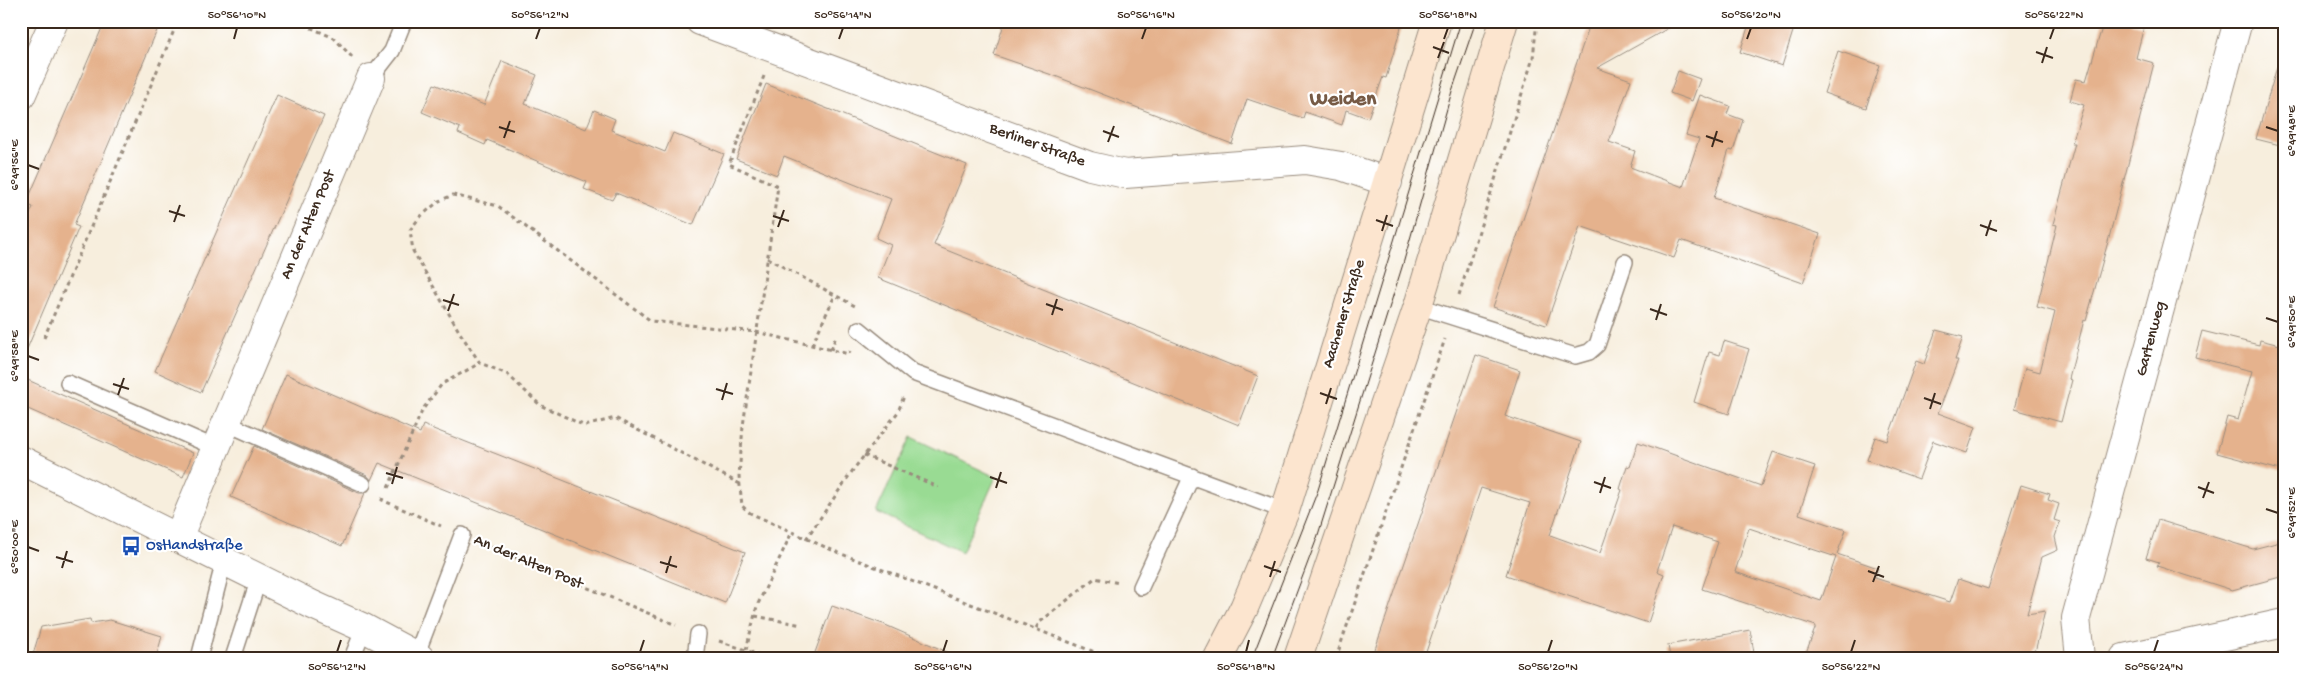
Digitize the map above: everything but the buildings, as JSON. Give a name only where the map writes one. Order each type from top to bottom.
[{"type":"main road","name":"Aachener Straße","points":[[1218,658],[1244,608],[1284,511],[1437,21]]},
{"type":"main road","points":[[1298,658],[1418,306],[1504,21]]},
{"type":"street","points":[[21,96],[54,21]]},
{"type":"street","name":"Berliner Straße","points":[[700,21],[1090,166],[1125,174],[1305,160],[1341,166],[1388,182]]},
{"type":"street","name":"Gartenweg","points":[[2080,658],[2076,618],[2238,21]]},
{"type":"street","name":"An der Alten Post","points":[[178,538],[371,78]]},
{"type":"street","points":[[21,460],[313,605],[364,628],[418,657]]},
{"type":"street","points":[[2124,658],[2284,623]]},
{"type":"lane","points":[[371,78],[392,51],[404,21]]},
{"type":"lane","points":[[1418,306],[1575,356],[1589,352],[1597,345],[1625,262]]},
{"type":"lane","points":[[859,329],[913,373],[1284,511]]},
{"type":"lane","points":[[68,383],[216,448]]},
{"type":"lane","points":[[226,423],[363,484]]},
{"type":"lane","points":[[1141,588],[1192,476]]},
{"type":"lane","points":[[418,657],[462,535]]},
{"type":"lane","points":[[199,658],[224,561]]},
{"type":"lane","points":[[234,658],[258,578]]},
{"type":"lane","points":[[352,658],[364,628]]},
{"type":"lane","points":[[695,658],[698,634]]},
{"type":"path","points":[[44,338],[178,21]]},
{"type":"path","points":[[296,21],[334,38],[371,78]]},
{"type":"path","points":[[775,49],[729,164],[778,186],[743,426],[740,484],[742,506],[750,513],[806,539],[1110,658]]},
{"type":"path","points":[[740,484],[615,418],[585,426],[540,405],[507,374],[480,363],[460,333],[413,250],[410,230],[420,217],[439,201],[453,195],[498,206],[650,321],[756,332],[849,354],[866,312],[767,258]]},
{"type":"path","points":[[812,345],[835,295]]},
{"type":"path","name":"An der Alten Post","points":[[480,363],[442,384],[423,409],[382,500],[698,634],[768,658]]},
{"type":"path","points":[[806,539],[864,455],[898,412],[913,373]]},
{"type":"path","points":[[864,455],[938,488]]},
{"type":"path","points":[[746,650],[755,616],[792,532]]},
{"type":"path","points":[[1036,628],[1040,622],[1095,578],[1141,588]]},
{"type":"path","points":[[755,616],[802,625]]},
{"type":"green space","points":[[911,437],[996,477],[962,552],[876,512]]},
{"type":"tram line","points":[[1252,658],[1318,490],[1461,21]]},
{"type":"tram line","points":[[1272,658],[1317,538],[1403,264],[1452,91],[1476,21]]},
{"type":"place","name":"Ostlandstraße","points":[[131,546]]},
{"type":"district","name":"Weiden","points":[[1343,100]]}]
